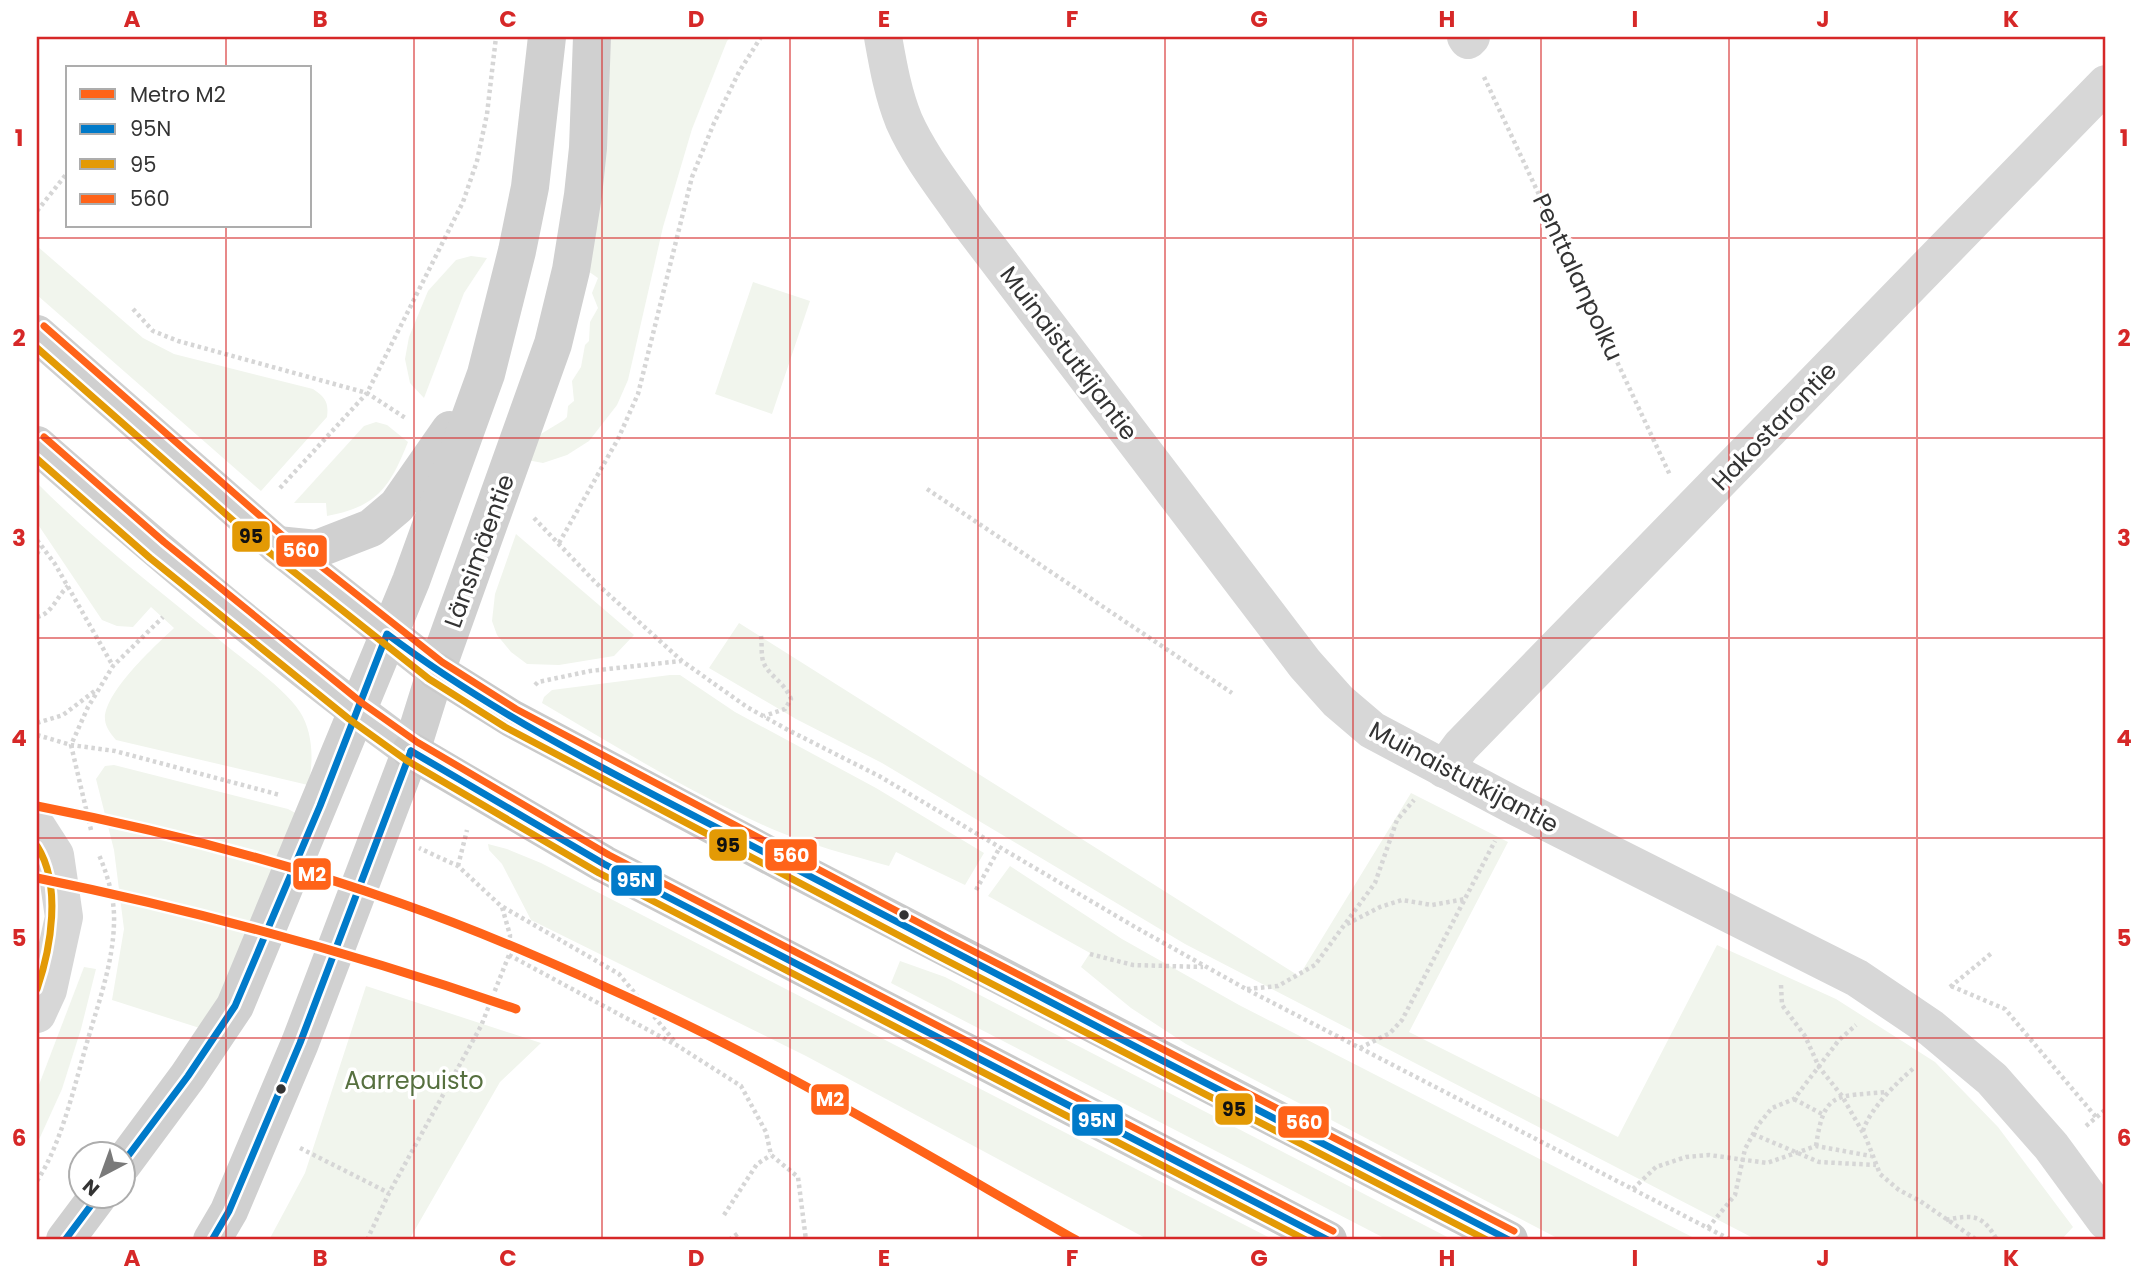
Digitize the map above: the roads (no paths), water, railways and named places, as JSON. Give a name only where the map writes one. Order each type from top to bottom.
[{"type":"main road","points":[[136,1146],[235,1006],[320,806],[411,580],[486,374],[517,251],[530,187],[547,37]]},
{"type":"main road","name":"Länsimäentie","points":[[212,1240],[229,1211],[300,1043],[411,751],[436,671],[553,344],[571,270],[583,195],[588,148],[592,37]]},
{"type":"main road","points":[[37,334],[277,545],[436,671],[511,718],[766,854],[1509,1240]]},
{"type":"main road","points":[[277,545],[317,549],[371,528],[397,506],[486,374]]},
{"type":"main road","points":[[37,445],[157,550],[356,711],[411,751],[604,864],[1328,1240]]},
{"type":"main road","points":[[65,1240],[88,1210]]},
{"type":"street","name":"Muinaistutkijantie","points":[[883,37],[892,84],[904,120],[917,146],[976,232],[1305,664],[1338,701],[1372,730],[1444,769],[1799,948],[1878,992],[1946,1040],[1992,1079],[2051,1146],[2106,1221]]},
{"type":"street","name":"Hakostarontie","points":[[1444,769],[1461,746],[2106,84]]},
{"type":"street","points":[[37,827],[55,855],[64,917],[48,990],[37,1014]]},
{"type":"metro line","name":"M2","points":[[37,806],[129,825],[265,860],[400,903],[499,941],[715,1039],[871,1122],[1076,1240]]},
{"type":"metro line","name":"M2","points":[[37,878],[159,905],[279,936],[398,970],[516,1009]]},
{"type":"park label","name":"Aarrepuisto","points":[[414,1080]]}]
